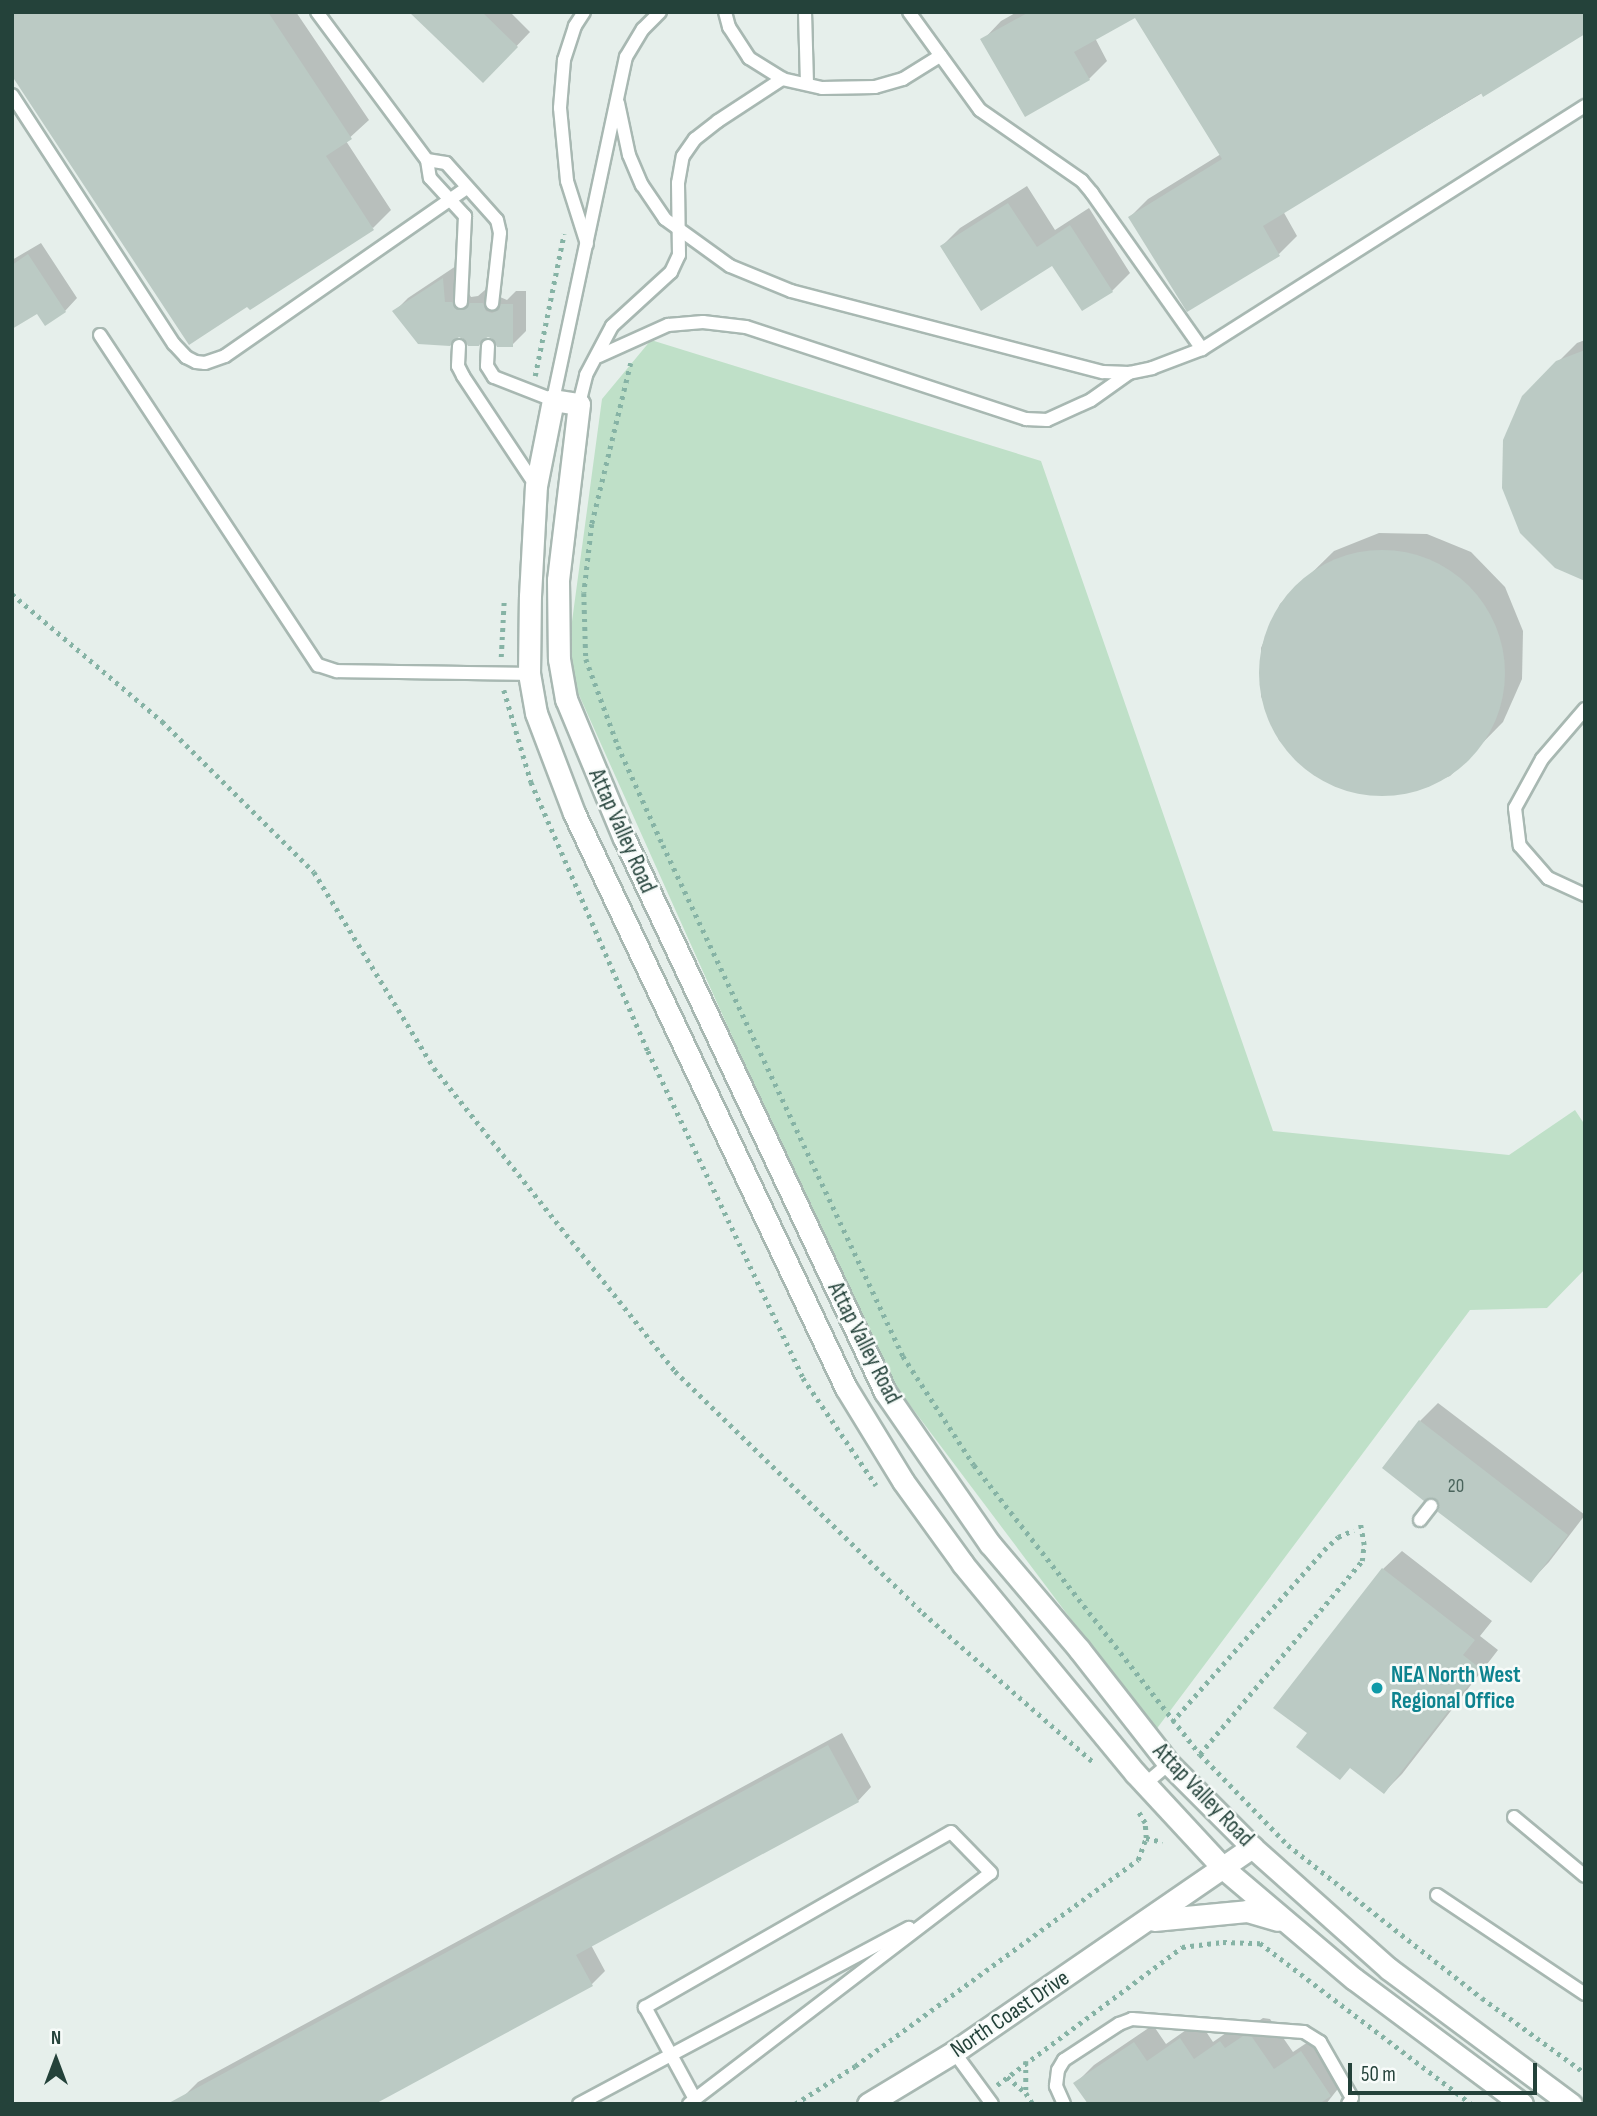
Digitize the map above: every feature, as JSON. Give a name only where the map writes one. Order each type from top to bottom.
[{"type":"street","points":[[553,400],[579,404]]},
{"type":"street","name":"Attap Valley Road","points":[[553,400],[536,486],[528,674],[537,713],[574,813],[846,1388],[903,1480],[963,1564],[1145,1784],[1223,1868],[1283,1922],[1354,1979],[1522,2104]]},
{"type":"street","name":"Attap Valley Road","points":[[579,404],[558,580],[559,659],[566,699],[624,838],[885,1392],[990,1544],[1079,1649],[1169,1764],[1252,1847],[1390,1969],[1571,2104]]},
{"type":"street","points":[[963,1564],[990,1544]]},
{"type":"street","name":"North Coast Drive","points":[[868,2104],[954,2052],[1252,1847]]},
{"type":"street","name":"North Coast Drive","points":[[1149,1920],[1247,1911],[1283,1922]]},
{"type":"lane","points":[[317,12],[428,160],[430,178],[451,199],[467,223],[461,302]]},
{"type":"lane","points":[[584,12],[575,26],[564,60],[560,108],[567,181],[587,244]]},
{"type":"lane","points":[[488,346],[487,366],[494,377],[553,400],[626,57],[643,29],[660,12]]},
{"type":"lane","points":[[725,12],[729,27],[749,58],[782,79],[821,88],[875,86],[903,79],[940,56]]},
{"type":"lane","points":[[805,12],[807,84]]},
{"type":"lane","points":[[909,12],[979,110],[1062,167],[1092,193],[1202,349]]},
{"type":"lane","points":[[579,404],[586,375],[612,326],[671,272],[679,255],[678,183],[683,156],[695,139],[718,121],[782,79]]},
{"type":"lane","points":[[12,95],[174,344],[186,357],[196,362],[205,363],[225,356],[467,188]]},
{"type":"lane","points":[[618,103],[629,155],[642,185],[665,219],[730,266],[791,291],[1103,372],[1129,373],[1152,369],[1202,349],[1585,106]]},
{"type":"lane","points":[[428,160],[446,163],[498,220],[500,227],[492,303]]},
{"type":"lane","points":[[598,356],[668,325],[703,322],[746,327],[1027,419],[1047,420],[1080,405],[1129,373]]},
{"type":"lane","points":[[100,335],[318,665],[337,671],[528,674]]},
{"type":"lane","points":[[458,346],[458,366],[463,376],[536,486]]},
{"type":"lane","points":[[1585,709],[1542,759],[1515,808],[1520,846],[1548,878],[1585,895]]},
{"type":"lane","points":[[1420,1520],[1431,1506]]},
{"type":"lane","points":[[1145,1784],[1169,1764]]},
{"type":"lane","points":[[1514,1817],[1585,1876]]},
{"type":"lane","points":[[951,1832],[991,1873],[940,1912],[692,2101],[645,2007],[951,1832]]},
{"type":"lane","points":[[1437,1895],[1585,1994]]},
{"type":"lane","points":[[579,2104],[940,1912]]},
{"type":"lane","points":[[1064,2104],[1056,2086],[1058,2070],[1064,2060],[1119,2024],[1132,2020],[1304,2032],[1320,2042],[1352,2098],[1348,2104]]},
{"type":"lane","points":[[954,2052],[992,2104]]},
{"type":"path","points":[[637,341],[592,524],[584,593],[586,659],[618,746],[774,1087],[903,1356],[974,1465],[1172,1722],[1200,1754],[1288,1845],[1482,1998],[1585,2073]]},
{"type":"path","points":[[12,594],[162,721],[314,872],[434,1068],[675,1371],[923,1613],[1097,1764]]},
{"type":"path","points":[[1200,1754],[1362,1561],[1364,1545],[1360,1523]]},
{"type":"path","points":[[1172,1722],[1324,1550],[1338,1537],[1354,1531]]},
{"type":"path","points":[[1146,1838],[1163,1842]]},
{"type":"path","points":[[1026,2061],[1027,2093]]},
{"type":"path","points":[[1007,2077],[1027,2093],[1034,2104]]},
{"type":"green space","points":[[651,340],[1041,461],[1273,1131],[1509,1155],[1575,1110],[1585,1125],[1585,1269],[1547,1308],[1470,1310],[1155,1731],[879,1364],[566,666],[602,399]]},
{"type":"building","points":[[12,12],[268,12],[352,139],[326,156],[374,230],[250,310],[247,307],[189,345],[12,76]]},
{"type":"building","points":[[409,12],[482,12],[518,47],[483,83]]},
{"type":"building","points":[[1029,12],[1585,12],[1585,34],[1483,97],[1481,93],[1263,226],[1280,256],[1187,312],[1128,217],[1222,159],[1135,18],[1074,52],[1090,80],[1025,117],[980,39]]},
{"type":"building","points":[[1008,203],[1037,247],[1070,225],[1113,292],[1082,311],[1052,266],[981,311],[940,246]]},
{"type":"building","points":[[28,254],[66,312],[45,326],[37,314],[12,329],[12,265]]},
{"type":"building","points":[[443,278],[445,302],[452,302],[457,310],[466,309],[470,303],[483,303],[486,311],[492,313],[499,310],[501,304],[513,304],[513,347],[497,347],[493,339],[488,337],[481,341],[479,346],[468,346],[464,339],[459,337],[450,346],[418,344],[392,311]]},
{"type":"building","points":[[1585,350],[1585,581],[1555,568],[1520,533],[1502,488],[1503,440],[1522,396],[1556,361]]},
{"type":"building","points":[[1382,550],[1406,552],[1429,559],[1469,586],[1496,626],[1503,649],[1503,697],[1496,720],[1469,760],[1429,787],[1406,794],[1382,796],[1358,794],[1335,787],[1295,760],[1268,720],[1261,697],[1259,673],[1261,649],[1268,626],[1295,586],[1335,559],[1358,552]]},
{"type":"building","points":[[1419,1420],[1568,1535],[1531,1583],[1438,1512],[1439,1503],[1436,1499],[1424,1501],[1382,1468]]},
{"type":"building","name":"NEA North West Regional Office","points":[[1382,1568],[1475,1640],[1463,1655],[1481,1669],[1384,1794],[1350,1768],[1340,1780],[1296,1747],[1307,1733],[1273,1708]]},
{"type":"building","points":[[828,1745],[859,1802],[576,1955],[593,1986],[375,2104],[167,2104]]},
{"type":"building","points":[[1243,2036],[1252,2037],[1274,2069],[1301,2051],[1331,2096],[1319,2104],[1088,2104],[1073,2083],[1134,2042],[1147,2061],[1180,2038],[1194,2059],[1220,2041],[1225,2048]]},
{"type":"place","name":"NEA North West Regional Office","points":[[1377,1688]]}]
